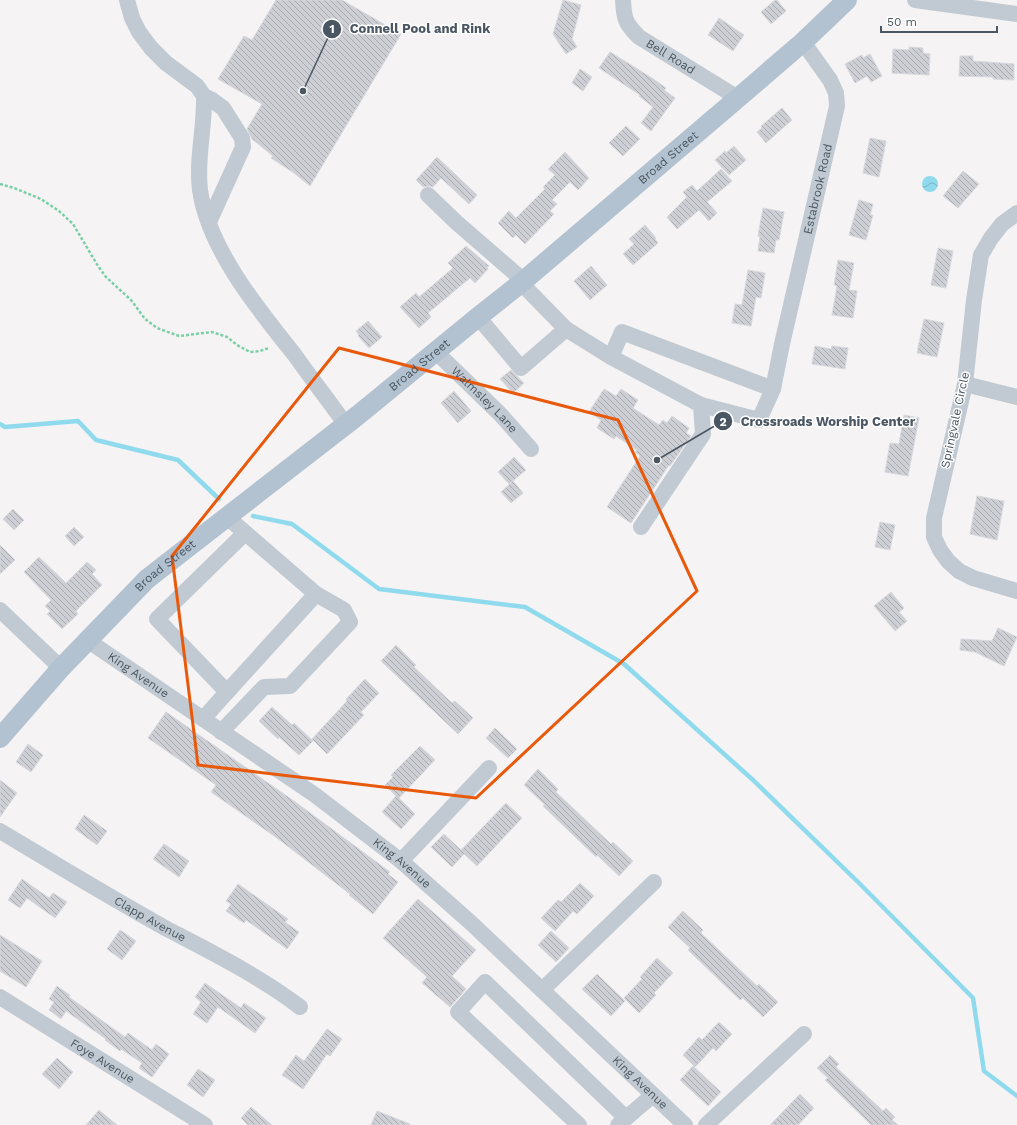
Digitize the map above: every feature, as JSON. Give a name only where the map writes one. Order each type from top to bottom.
[{"type":"main road","name":"Broad Street","points":[[0,738],[61,668],[147,579],[346,425],[522,282],[803,42],[848,0]]},
{"type":"street","points":[[127,0],[132,18],[139,32],[151,48],[166,63],[197,86],[204,96],[223,108],[242,138],[243,147],[209,222]]},
{"type":"street","name":"Bell Road","points":[[623,0],[624,16],[630,28],[639,37],[738,98]]},
{"type":"street","points":[[915,0],[1017,14]]},
{"type":"street","name":"Estabrook Road","points":[[701,405],[759,420],[773,388],[836,106],[836,93],[830,80],[803,42]]},
{"type":"street","points":[[204,96],[205,116],[199,168],[200,190],[209,222],[222,251],[244,288],[346,425]]},
{"type":"street","points":[[428,195],[522,282],[566,329],[611,357],[701,405],[703,434],[641,527]]},
{"type":"street","name":"Springvale Circle","points":[[1017,213],[1002,224],[991,238],[981,255],[974,300],[965,384],[934,518],[934,536],[944,556],[959,571],[974,578],[1017,591]]},
{"type":"street","points":[[478,317],[521,368],[566,329]]},
{"type":"street","points":[[611,357],[622,332],[773,388]]},
{"type":"street","name":"Walmsley Lane","points":[[436,352],[500,414],[531,449]]},
{"type":"street","points":[[965,384],[1017,397]]},
{"type":"street","points":[[221,732],[264,686],[290,686],[350,622],[344,610],[316,594],[227,517]]},
{"type":"street","points":[[227,692],[157,619],[245,533]]},
{"type":"street","points":[[202,719],[316,594]]},
{"type":"street","points":[[0,610],[61,668]]},
{"type":"street","name":"King Avenue","points":[[87,640],[315,795],[401,861],[470,922],[542,990],[653,1095],[678,1123]]},
{"type":"street","points":[[401,861],[489,768]]},
{"type":"street","name":"Clapp Avenue","points":[[0,831],[99,890],[269,985],[300,1008]]},
{"type":"street","points":[[542,990],[654,882]]},
{"type":"street","points":[[578,1125],[458,1012],[486,982],[622,1122],[653,1095]]},
{"type":"street","name":"Foye Avenue","points":[[0,997],[205,1125]]},
{"type":"street","points":[[706,1125],[804,1034]]},
{"type":"path","points":[[0,184],[41,199],[59,211],[73,224],[106,277],[131,300],[145,319],[157,328],[179,336],[212,332],[226,337],[237,346],[250,352],[260,351],[283,342]]},
{"type":"highlighted area","points":[[339,348],[618,420],[697,591],[476,798],[198,765],[172,556]]},
{"type":"water","points":[[927,176],[933,176],[938,181],[936,190],[933,192],[927,192],[922,187],[922,181]]},
{"type":"building","points":[[276,0],[342,0],[401,34],[310,186],[294,173],[271,158],[273,156],[252,139],[247,129],[262,104],[218,79],[244,36],[252,40]]},
{"type":"building","points":[[563,0],[581,5],[572,39],[577,47],[566,54],[553,34]]},
{"type":"building","points":[[777,0],[786,11],[771,24],[761,12]]},
{"type":"building","points":[[719,18],[744,35],[733,51],[708,35]]},
{"type":"building","points":[[909,47],[923,48],[923,53],[930,54],[929,75],[892,73],[893,49],[909,50]]},
{"type":"building","points":[[610,52],[652,78],[666,88],[664,90],[675,98],[651,131],[641,123],[653,107],[639,96],[640,95],[599,68]]},
{"type":"building","points":[[870,54],[882,76],[871,82],[867,76],[855,83],[845,64],[862,55],[863,58]]},
{"type":"building","points":[[960,56],[973,56],[973,61],[1014,64],[1014,80],[993,79],[993,77],[959,76]]},
{"type":"building","points":[[580,69],[592,77],[583,91],[572,83]]},
{"type":"building","points":[[782,108],[792,120],[766,143],[757,132],[762,128],[761,126]]},
{"type":"building","points":[[626,126],[640,139],[623,156],[609,143]]},
{"type":"building","points":[[870,138],[886,141],[879,177],[863,173]]},
{"type":"building","points":[[734,146],[746,160],[729,175],[715,160],[725,151],[726,153]]},
{"type":"building","points":[[565,152],[589,178],[578,190],[570,182],[552,200],[557,204],[550,211],[554,214],[525,244],[516,235],[513,238],[498,223],[509,211],[516,218],[545,189],[543,187],[555,175],[548,169]]},
{"type":"building","points":[[437,157],[477,195],[469,204],[441,178],[433,187],[423,187],[416,180]]},
{"type":"building","points":[[721,169],[732,181],[707,202],[717,213],[709,221],[699,210],[677,229],[667,217],[687,197],[683,192],[692,185],[697,191]]},
{"type":"building","points":[[963,171],[979,184],[958,208],[943,196]]},
{"type":"building","points":[[859,200],[873,204],[870,215],[873,215],[866,240],[849,235]]},
{"type":"building","points":[[763,208],[784,212],[779,240],[776,240],[774,253],[758,251],[760,237],[758,236]]},
{"type":"building","points":[[645,225],[656,238],[655,239],[658,243],[633,265],[623,254],[634,244],[629,239]]},
{"type":"building","points":[[466,246],[489,266],[487,267],[488,269],[475,283],[470,278],[428,313],[431,317],[419,328],[400,307],[416,293],[419,297],[453,268],[448,263]]},
{"type":"building","points":[[938,248],[953,251],[946,288],[931,285]]},
{"type":"building","points":[[838,260],[854,263],[849,290],[857,291],[853,318],[832,315],[837,286],[834,285]]},
{"type":"building","points":[[591,266],[607,285],[590,300],[574,281]]},
{"type":"building","points":[[748,270],[765,273],[761,298],[756,297],[751,326],[732,323],[735,304],[742,305]]},
{"type":"building","points":[[924,319],[944,323],[937,357],[917,353]]},
{"type":"building","points":[[368,321],[382,337],[369,348],[358,336],[359,335],[356,331]]},
{"type":"building","points":[[815,346],[831,349],[832,346],[848,348],[845,369],[812,364]]},
{"type":"building","points":[[511,370],[524,383],[513,393],[500,379]]},
{"type":"building","points":[[604,389],[616,396],[621,389],[638,400],[633,408],[659,425],[663,420],[667,423],[672,416],[689,428],[686,433],[691,436],[670,466],[669,465],[631,523],[607,507],[640,456],[635,452],[637,450],[616,436],[614,439],[597,428],[601,420],[589,412]]},
{"type":"building","points":[[454,391],[471,411],[458,423],[441,403]]},
{"type":"building","points":[[904,415],[919,418],[908,476],[885,472],[890,443],[899,444]]},
{"type":"building","points":[[514,457],[526,470],[509,484],[498,472]]},
{"type":"building","points":[[513,481],[523,493],[511,503],[501,492]]},
{"type":"building","points":[[977,496],[1004,501],[997,540],[970,534]]},
{"type":"building","points":[[13,509],[24,520],[14,530],[3,519]]},
{"type":"building","points":[[880,522],[895,525],[890,550],[875,547]]},
{"type":"building","points":[[74,527],[84,537],[74,546],[65,536]]},
{"type":"building","points":[[0,545],[15,560],[0,574]]},
{"type":"building","points":[[39,557],[66,583],[87,562],[96,570],[92,574],[102,585],[76,611],[78,614],[62,629],[47,614],[50,611],[45,606],[51,600],[24,572]]},
{"type":"building","points":[[891,592],[904,608],[899,612],[907,621],[895,631],[874,606]]},
{"type":"building","points":[[998,628],[1017,637],[1004,666],[975,652],[960,650],[961,639],[992,641]]},
{"type":"building","points":[[396,645],[416,665],[414,667],[452,703],[455,701],[473,718],[458,734],[381,661]]},
{"type":"building","points":[[365,679],[379,693],[361,712],[364,715],[327,754],[312,739]]},
{"type":"building","points":[[272,707],[292,725],[294,723],[313,741],[299,755],[279,737],[278,739],[259,721]]},
{"type":"building","points":[[166,712],[294,801],[390,872],[388,874],[398,882],[373,914],[349,895],[350,894],[277,838],[211,792],[216,785],[148,738]]},
{"type":"building","points":[[495,728],[517,749],[508,758],[486,738]]},
{"type":"building","points":[[28,744],[43,755],[31,772],[16,762]]},
{"type":"building","points":[[420,746],[435,760],[399,798],[415,814],[401,829],[382,812],[396,796],[385,785],[393,777],[391,775]]},
{"type":"building","points":[[538,769],[558,789],[556,792],[611,844],[613,842],[633,861],[619,876],[597,855],[596,857],[543,806],[545,805],[524,785]]},
{"type":"building","points":[[0,780],[17,793],[0,817]]},
{"type":"building","points":[[506,803],[522,818],[477,866],[464,854],[452,867],[431,847],[444,834],[461,850]]},
{"type":"building","points":[[84,815],[107,831],[97,845],[75,829]]},
{"type":"building","points":[[164,844],[189,861],[179,877],[153,859]]},
{"type":"building","points":[[22,879],[49,898],[53,893],[67,902],[55,918],[27,898],[20,908],[8,900]]},
{"type":"building","points":[[580,883],[594,896],[577,914],[573,911],[555,931],[541,918],[558,900],[561,902]]},
{"type":"building","points":[[238,884],[288,919],[285,922],[299,932],[287,949],[246,920],[244,923],[226,911],[231,904],[226,901]]},
{"type":"building","points":[[418,899],[476,950],[452,976],[466,989],[450,1007],[422,983],[427,977],[383,938]]},
{"type":"building","points":[[683,911],[703,930],[701,933],[757,986],[759,984],[778,1002],[763,1017],[743,998],[740,1000],[688,950],[690,948],[668,927]]},
{"type":"building","points":[[120,930],[136,941],[122,960],[107,949]]},
{"type":"building","points":[[551,931],[569,948],[556,962],[538,945]]},
{"type":"building","points":[[0,935],[42,961],[26,987],[0,971]]},
{"type":"building","points":[[657,958],[673,973],[654,993],[656,995],[639,1013],[624,998],[642,979],[640,977]]},
{"type":"building","points":[[597,974],[625,1001],[611,1016],[582,989]]},
{"type":"building","points":[[205,983],[241,1008],[244,1003],[266,1018],[255,1033],[218,1007],[207,1023],[193,1014],[201,1002],[195,997]]},
{"type":"building","points":[[57,986],[70,995],[69,997],[125,1037],[128,1033],[152,1050],[156,1044],[169,1054],[152,1077],[139,1068],[142,1063],[121,1049],[120,1051],[105,1040],[106,1039],[66,1011],[61,1019],[49,1010],[54,1002],[49,999]]},
{"type":"building","points":[[719,1022],[732,1034],[716,1051],[713,1048],[695,1067],[683,1055],[699,1037],[702,1040]]},
{"type":"building","points":[[327,1029],[342,1039],[330,1056],[327,1054],[303,1089],[282,1075],[296,1055],[304,1061]]},
{"type":"building","points":[[830,1055],[839,1064],[836,1067],[883,1111],[886,1108],[895,1117],[892,1120],[898,1125],[871,1125],[825,1080],[828,1078],[817,1068]]},
{"type":"building","points":[[57,1058],[73,1072],[59,1089],[42,1074]]},
{"type":"building","points":[[693,1066],[721,1092],[708,1106],[680,1080]]},
{"type":"building","points":[[198,1069],[215,1080],[203,1097],[187,1085]]},
{"type":"building","points":[[800,1094],[814,1108],[798,1125],[770,1125]]},
{"type":"building","points":[[251,1107],[272,1125],[248,1125],[241,1118]]},
{"type":"building","points":[[99,1110],[117,1125],[86,1125]]},
{"type":"building","points":[[377,1111],[410,1124],[410,1125],[371,1125]]},
{"type":"waterway","points":[[0,424],[5,427],[78,421],[96,440],[178,460],[219,499]]},
{"type":"waterway","points":[[253,516],[292,524],[379,589],[525,607],[624,664],[753,780],[859,883],[973,998],[984,1071],[1017,1096]]},
{"type":"place","name":"Connell Pool and Rink","points":[[303,91]]},
{"type":"place","name":"Crossroads Worship Center","points":[[657,460]]}]
